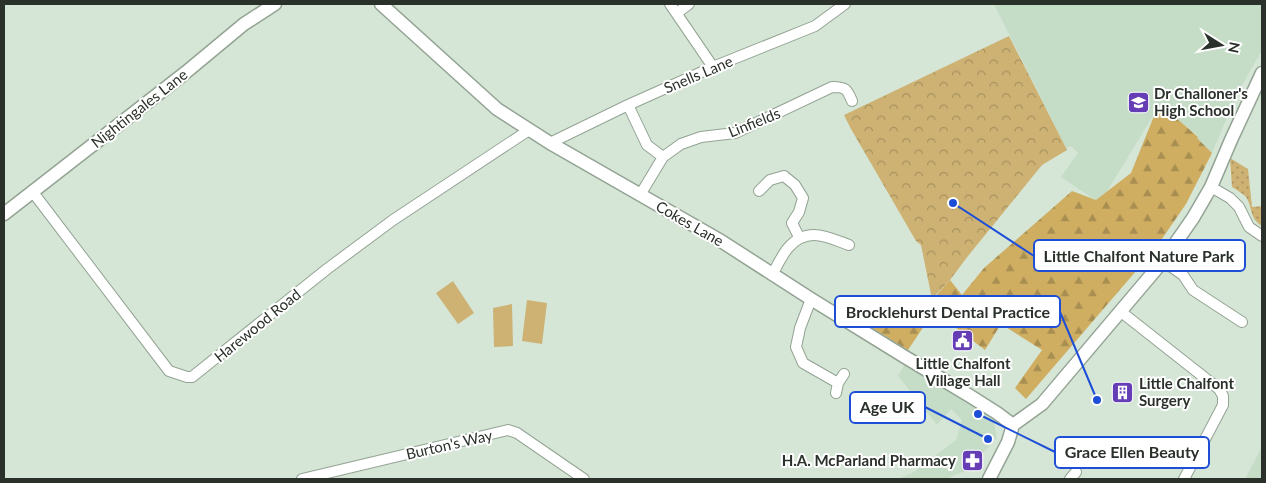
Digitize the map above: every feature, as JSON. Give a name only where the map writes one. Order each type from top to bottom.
[{"type":"main road","name":"Nightingales Lane","points":[[4,214],[185,74],[244,24],[275,4]]},
{"type":"main road","name":"Cokes Lane","points":[[381,4],[497,109],[550,143],[721,241],[772,275],[997,413],[1013,425]]},
{"type":"main road","points":[[989,479],[1008,442],[1013,425],[1042,404],[1163,261],[1194,218],[1211,187],[1262,74]]},
{"type":"street","points":[[670,4],[713,67]]},
{"type":"street","points":[[677,13],[689,4]]},
{"type":"street","name":"Snells Lane","points":[[550,143],[713,67],[815,26],[845,4]]},
{"type":"street","name":"Linfields","points":[[640,195],[663,157],[681,144],[700,137],[735,133],[832,87],[841,87],[847,90],[852,101]]},
{"type":"street","points":[[628,105],[647,145],[663,157]]},
{"type":"street","name":"Harewood Road","points":[[32,191],[169,371],[187,378],[192,377],[327,269],[392,220],[529,130]]},
{"type":"street","points":[[759,191],[770,180],[784,176],[795,185],[803,198],[799,212],[792,223],[799,237]]},
{"type":"street","points":[[1211,187],[1230,198],[1239,207],[1249,227],[1262,236]]},
{"type":"street","points":[[772,275],[788,248],[799,237],[807,235],[825,236],[849,245]]},
{"type":"street","points":[[1163,261],[1183,275],[1193,290],[1242,322]]},
{"type":"street","points":[[811,299],[800,328],[796,347],[803,363],[840,384]]},
{"type":"street","points":[[1120,311],[1219,389],[1223,396],[1223,405],[1184,479]]},
{"type":"street","name":"Burton's Way","points":[[302,479],[508,430],[517,433],[584,479]]},
{"type":"shaded area","name":"Dr Challoner's High School","points":[[994,4],[1262,4],[1262,50],[1236,96],[1212,153],[1197,138],[1198,136],[1166,109],[1156,111],[1100,203],[1061,177],[1078,153],[1069,146],[1067,150]]},
{"type":"shaded area","points":[[905,364],[993,418],[997,438],[967,470],[946,479],[898,479],[914,472],[956,440],[962,420],[951,409],[937,425],[898,376]]},
{"type":"shaded area","points":[[1262,447],[1262,479],[1245,479]]},
{"type":"green space","points":[[1009,36],[1067,150],[1042,165],[950,280],[932,299],[921,245],[916,241],[844,115]]},
{"type":"green space","points":[[1166,109],[1198,137],[1212,153],[1186,204],[1155,249],[1026,399],[1015,388],[1042,350],[1001,324],[985,350],[934,311],[908,350],[867,325],[917,298],[933,299],[950,280],[962,295],[984,268],[1072,191],[1096,200],[1131,173],[1156,111]]},
{"type":"green space","points":[[1230,158],[1248,169],[1252,207],[1262,206],[1262,226],[1255,220],[1246,197],[1232,187]]},
{"type":"green space","points":[[453,281],[474,313],[458,324],[436,293]]},
{"type":"green space","points":[[527,300],[547,303],[542,344],[522,341]]},
{"type":"green space","points":[[512,304],[513,346],[494,347],[493,308]]},
{"type":"place","name":"Dr Challoner's High School","points":[[1138,102]]},
{"type":"place","name":"Little Chalfont Nature Park","points":[[953,203]]},
{"type":"place","name":"Little Chalfont Village Hall","points":[[963,340]]},
{"type":"place","name":"Little Chalfont Surgery","points":[[1123,392]]},
{"type":"place","name":"Brocklehurst Dental Practice","points":[[1097,400]]},
{"type":"place","name":"Grace Ellen Beauty","points":[[978,414]]},
{"type":"place","name":"Age UK","points":[[988,439]]},
{"type":"place","name":"H.A. McParland Pharmacy","points":[[972,460]]}]
